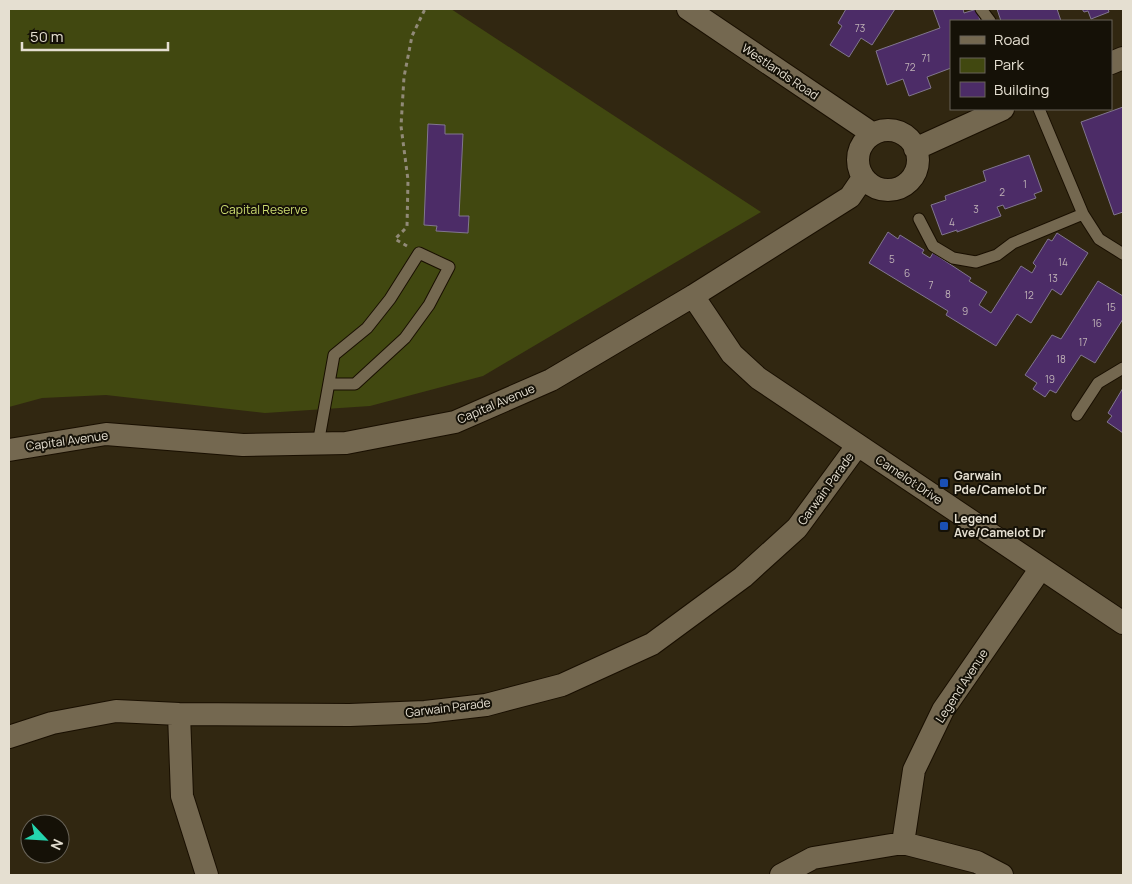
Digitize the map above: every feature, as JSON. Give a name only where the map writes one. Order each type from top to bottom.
[{"type":"street","name":"Westlands Road","points":[[688,9],[873,134]]},
{"type":"street","points":[[915,149],[1001,110]]},
{"type":"street","points":[[882,131],[893,131],[903,134],[911,141],[918,159],[916,169],[904,186],[894,190],[884,190],[874,187],[863,178],[859,168],[860,148],[873,134],[882,131]]},
{"type":"street","name":"Capital Avenue","points":[[9,450],[106,434],[243,445],[346,443],[455,422],[551,380],[693,296],[850,197],[863,178]]},
{"type":"street","name":"Camelot Drive","points":[[693,296],[732,354],[758,378],[1123,623]]},
{"type":"street","name":"Garwain Parade","points":[[9,737],[52,723],[116,711],[179,714],[350,715],[425,712],[486,705],[562,685],[652,644],[743,577],[798,528],[857,446]]},
{"type":"street","name":"Legend Avenue","points":[[903,843],[914,770],[943,710],[1041,568]]},
{"type":"street","points":[[179,714],[182,796],[206,875]]},
{"type":"street","points":[[781,875],[813,858],[903,843],[977,862],[1002,875]]},
{"type":"lane","points":[[981,9],[989,20]]},
{"type":"lane","points":[[1039,110],[1083,214],[1100,239],[1123,254]]},
{"type":"lane","points":[[919,219],[933,246],[954,258],[976,262],[997,254],[1013,243],[1083,214]]},
{"type":"lane","points":[[318,444],[334,356],[367,328],[390,299],[419,253],[449,267],[429,305],[405,338],[355,384],[329,384]]},
{"type":"lane","points":[[1077,415],[1098,383],[1123,368]]},
{"type":"path","points":[[419,253],[395,239],[407,227],[408,180],[401,126],[404,77],[412,36],[425,9]]},
{"type":"green space","name":"Capital Reserve","points":[[9,9],[451,9],[761,212],[483,376],[370,406],[265,413],[106,395],[42,398],[9,407]]},
{"type":"building","points":[[846,9],[895,9],[872,45],[861,38],[849,57],[830,45],[842,26],[838,23]]},
{"type":"building","points":[[933,9],[963,9],[964,13],[977,9],[980,20],[950,20],[950,68],[927,77],[931,88],[909,96],[903,79],[887,85],[876,51],[940,28]]},
{"type":"building","points":[[997,9],[1057,9],[1061,20],[1001,20]]},
{"type":"building","points":[[1082,9],[1108,9],[1109,12],[1091,19],[1088,11],[1084,12]]},
{"type":"building","points":[[1123,107],[1123,212],[1114,215],[1081,122]]},
{"type":"building","points":[[428,124],[445,125],[445,134],[463,134],[459,216],[469,216],[468,233],[436,231],[437,226],[424,225]]},
{"type":"building","points":[[1029,155],[1042,191],[1034,194],[1036,198],[1005,209],[1003,205],[997,207],[1001,216],[957,232],[957,230],[942,235],[931,205],[946,200],[945,196],[986,181],[983,171]]},
{"type":"building","points":[[888,232],[898,239],[900,235],[924,250],[922,253],[930,258],[933,253],[971,278],[969,281],[987,292],[979,305],[991,313],[1021,266],[1032,273],[1036,266],[1033,263],[1048,239],[1052,241],[1057,233],[1088,253],[1061,295],[1052,289],[1031,323],[1017,314],[996,346],[946,315],[948,311],[869,263]]},
{"type":"building","points":[[1098,281],[1123,296],[1123,319],[1095,363],[1081,355],[1056,393],[1050,390],[1045,397],[1033,389],[1037,383],[1025,375],[1052,335],[1061,339]]},
{"type":"building","points":[[1123,388],[1123,433],[1107,422],[1112,416],[1108,413]]},
{"type":"place","name":"Garwain Pde/Camelot Dr","points":[[944,483]]},
{"type":"place","name":"Legend Ave/Camelot Dr","points":[[944,526]]}]
